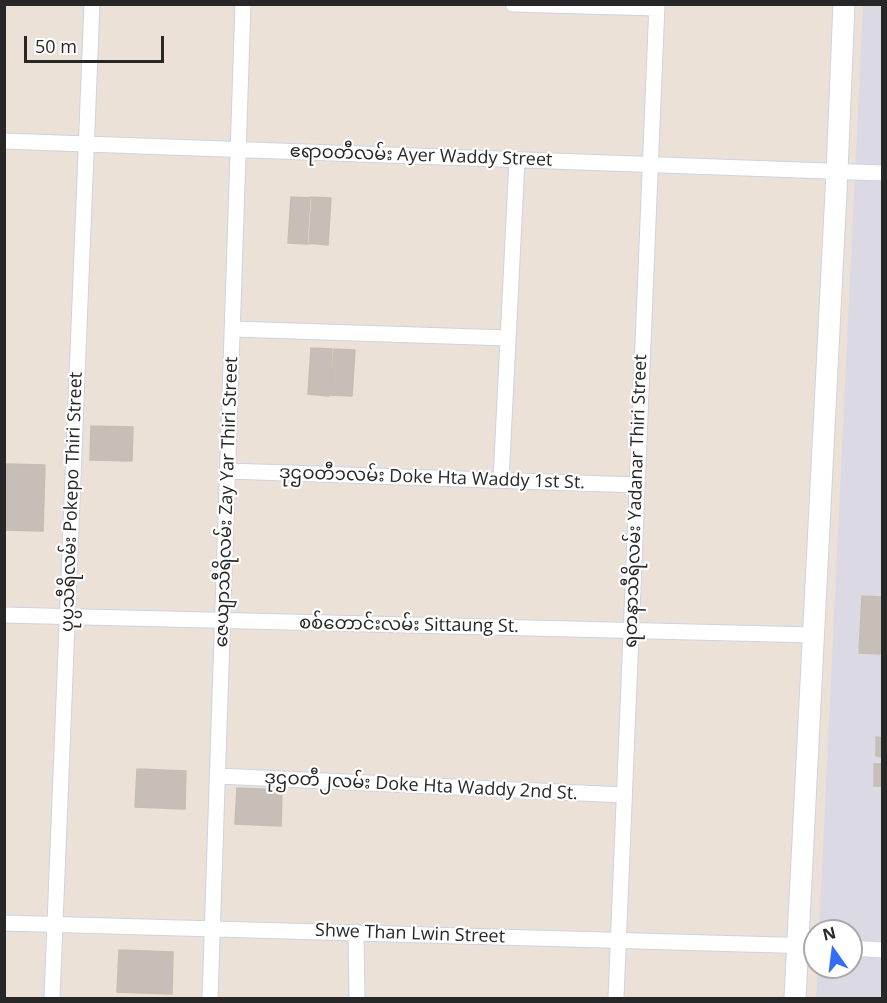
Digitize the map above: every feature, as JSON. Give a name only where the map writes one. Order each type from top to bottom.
[{"type":"street","name":"ပုပ္ပသီရိလမ်း Pokepo Thiri Street","points":[[52,999],[92,4]]},
{"type":"street","name":"ဇေယျာသီရိလမ်း Zay Yar Thiri Street","points":[[210,999],[243,4]]},
{"type":"street","points":[[513,4],[657,6]]},
{"type":"street","points":[[808,919],[814,635],[844,4]]},
{"type":"street","name":"ရတနာသီရိလမ်း Yadanar Thiri Street","points":[[616,999],[657,6]]},
{"type":"street","name":"ဧရာဝတီလမ်း Ayer Waddy Street","points":[[4,141],[882,173]]},
{"type":"street","points":[[501,480],[517,160]]},
{"type":"street","points":[[232,329],[508,338]]},
{"type":"street","name":"ဒုဌဝတီ၁လမ်း Doke Hta Waddy 1st St.","points":[[228,471],[637,485]]},
{"type":"street","name":"စစ်တောင်းလမ်း Sittaung St.","points":[[4,615],[814,635]]},
{"type":"street","name":"ဒုဌဝတီ၂လမ်း Doke Hta Waddy 2nd St.","points":[[218,776],[624,795]]},
{"type":"street","name":"Shwe Than Lwin Street","points":[[4,924],[803,945]]},
{"type":"street","points":[[356,932],[357,999]]},
{"type":"street","points":[[863,949],[882,950]]},
{"type":"street","points":[[795,999],[803,963]]},
{"type":"shaded area","points":[[863,5],[882,5],[882,998],[816,998],[817,979],[863,979],[863,919],[820,919]]},
{"type":"building","points":[[291,197],[312,198],[309,244],[288,243]]},
{"type":"building","points":[[310,197],[331,198],[328,245],[307,243]]},
{"type":"building","points":[[311,348],[332,349],[329,396],[308,394]]},
{"type":"building","points":[[334,349],[355,350],[352,396],[330,395]]},
{"type":"building","points":[[91,426],[133,427],[132,461],[90,460]]},
{"type":"building","points":[[4,464],[45,465],[43,531],[4,530]]},
{"type":"building","points":[[862,596],[882,597],[882,654],[859,653]]},
{"type":"building","points":[[876,737],[882,738],[882,757],[876,756]]},
{"type":"building","points":[[874,764],[882,764],[882,786],[874,786]]},
{"type":"building","points":[[137,769],[186,771],[185,809],[135,807]]},
{"type":"building","points":[[237,788],[282,790],[281,826],[235,824]]},
{"type":"building","points":[[119,950],[173,952],[172,994],[117,992]]}]
